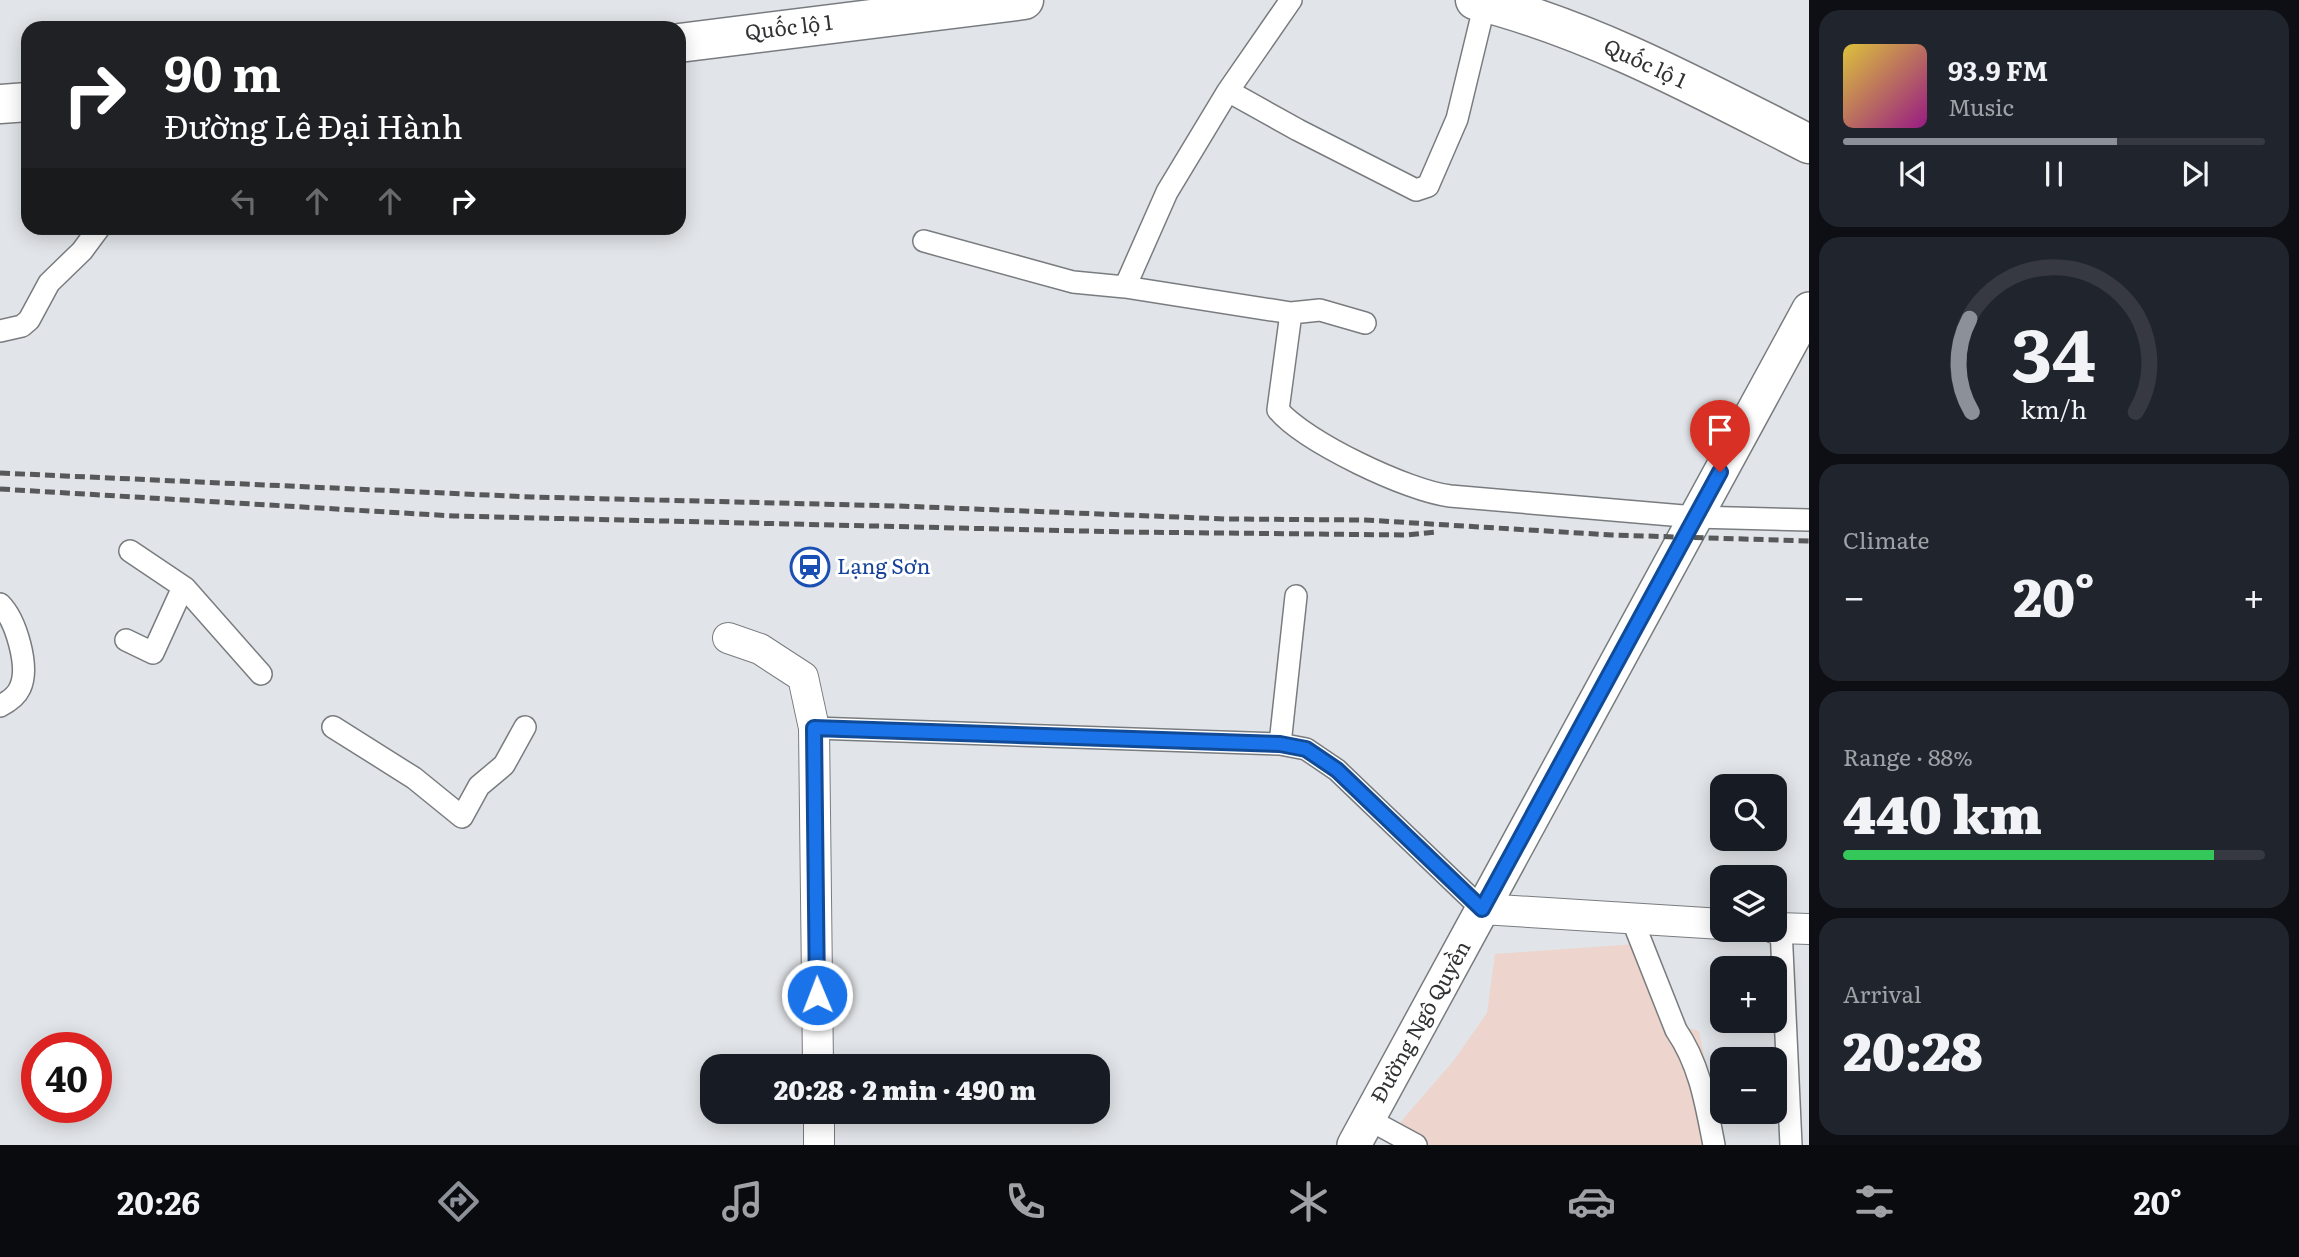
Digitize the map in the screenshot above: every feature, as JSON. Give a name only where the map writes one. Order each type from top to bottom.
[{"type":"highway","name":"Quốc lộ 1","points":[[686,42],[1024,0]]},
{"type":"highway","name":"Quốc lộ 1","points":[[1480,1],[1536,19],[1652,65],[1809,144]]},
{"type":"highway","points":[[0,104],[21,102]]},
{"type":"main road","name":"Đường Ngô Quyền","points":[[1361,1132],[1809,309]]},
{"type":"street","points":[[1125,287],[1167,192],[1228,91],[1291,0]]},
{"type":"street","points":[[1228,91],[1356,161],[1416,190],[1422,189],[1428,186],[1457,119],[1480,1]]},
{"type":"street","points":[[0,331],[22,326],[29,320],[49,283],[82,251],[94,235]]},
{"type":"street","points":[[924,242],[1073,282],[1125,287],[1291,313],[1320,310],[1365,323]]},
{"type":"street","points":[[1291,313],[1278,410],[1289,422],[1340,454],[1436,495],[1695,517],[1809,520]]},
{"type":"street","points":[[130,551],[185,588],[261,674]]},
{"type":"street","points":[[126,639],[153,653],[185,588]]},
{"type":"street","points":[[1280,744],[1296,596]]},
{"type":"street","points":[[0,604],[7,611],[13,626],[23,666],[21,686],[15,696],[1,706]]},
{"type":"street","points":[[728,638],[760,649],[803,677],[814,728],[818,1054]]},
{"type":"street","points":[[333,727],[414,778],[462,817],[479,786],[504,765],[525,727]]},
{"type":"street","points":[[814,728],[1280,744],[1306,749],[1337,770],[1482,909],[1710,924]]},
{"type":"street","points":[[1632,919],[1676,1030],[1687,1045],[1699,1072],[1714,1145]]},
{"type":"street","points":[[1788,928],[1791,1145]]},
{"type":"street","points":[[818,1124],[819,1145]]},
{"type":"street","points":[[1361,1132],[1416,1145]]},
{"type":"shaded area","points":[[1651,943],[1685,1027],[1699,1031],[1710,1086],[1710,1124],[1718,1124],[1722,1145],[1415,1145],[1392,1132],[1455,1059],[1487,1013],[1495,954]]},
{"type":"railway","points":[[0,473],[532,497],[899,506],[1227,519],[1365,520],[1612,535],[1809,541]]},
{"type":"railway","points":[[0,489],[454,516],[1126,532],[1406,535],[1437,532]]},
{"type":"place","name":"Lạng Sơn","points":[[810,567]]},
{"type":"route","points":[[817,995],[814,728],[1280,744],[1306,749],[1337,770],[1482,909],[1720,472]]}]
